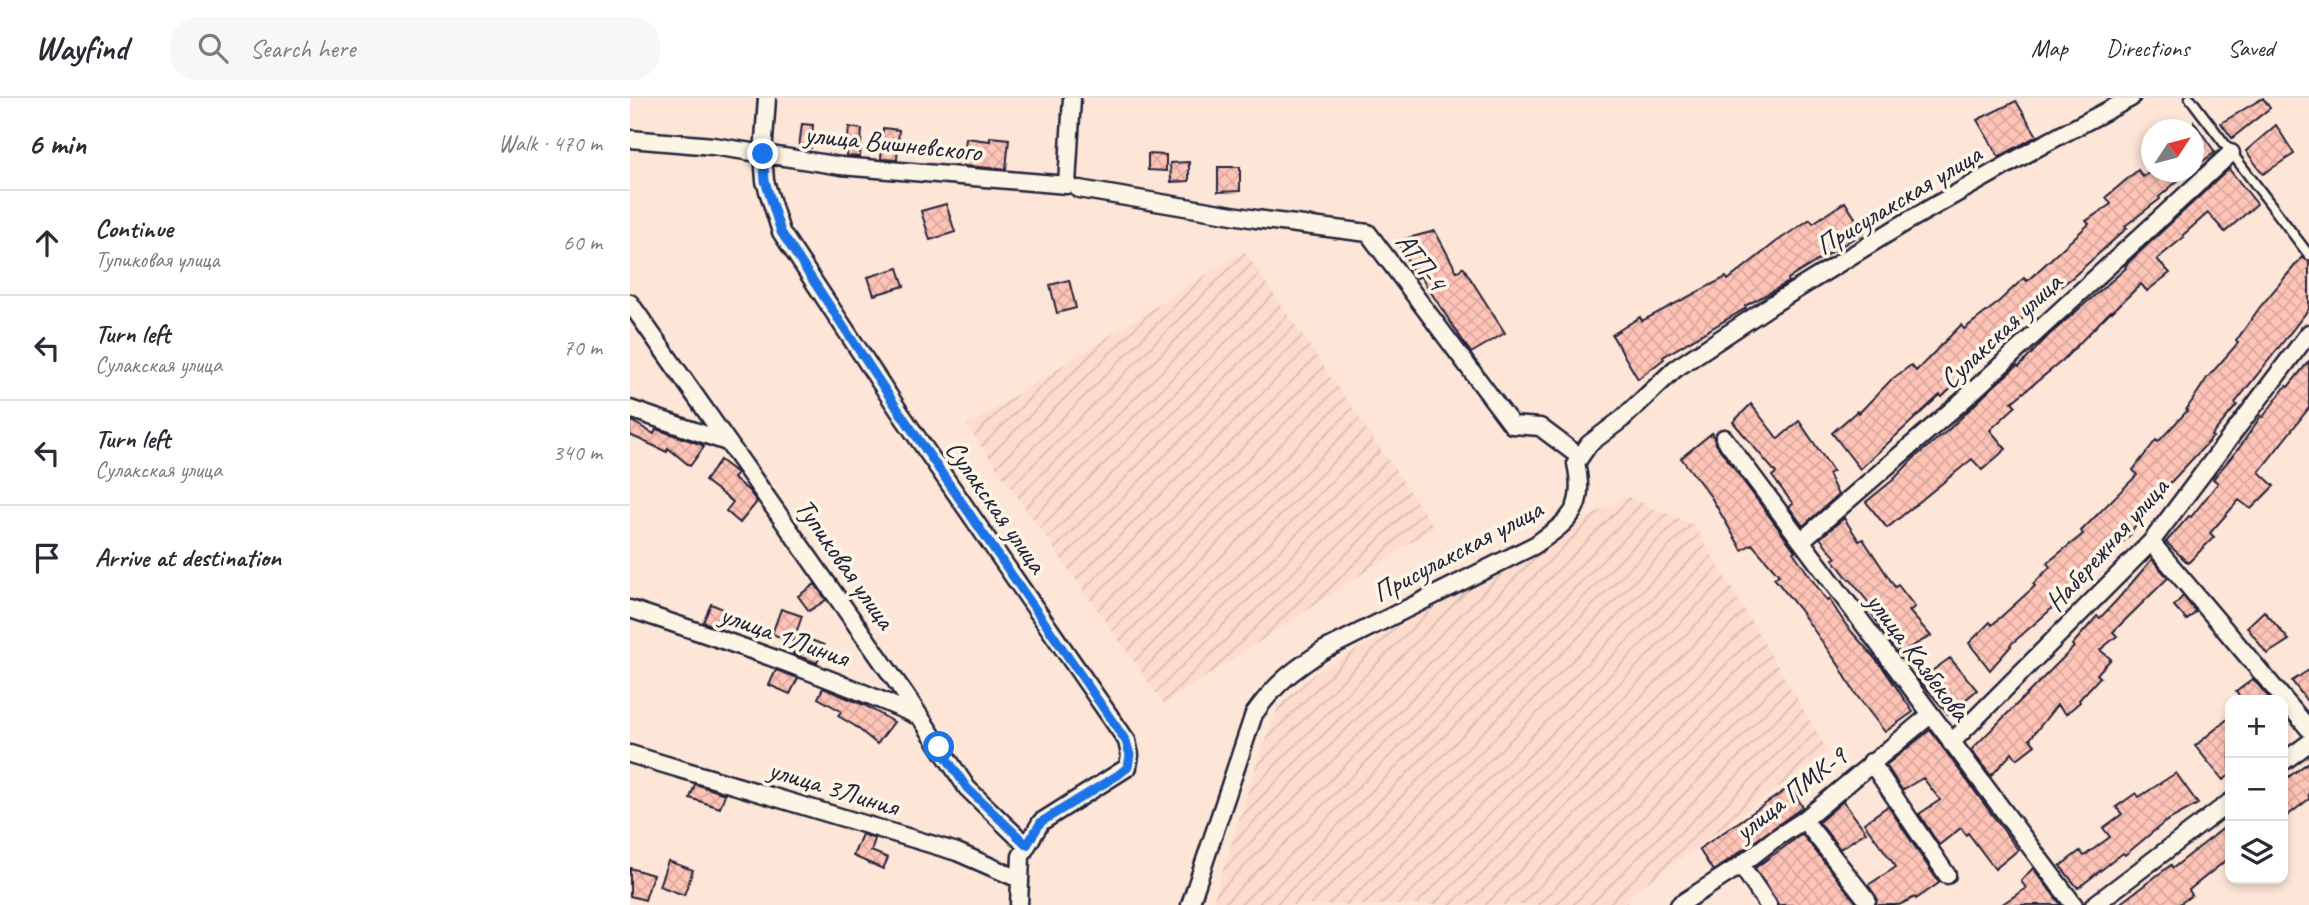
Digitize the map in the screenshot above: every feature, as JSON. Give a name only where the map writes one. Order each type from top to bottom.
[{"type":"street","name":"Сулакская улица","points":[[767,98],[763,154],[765,181],[781,232],[909,425],[1126,741],[1130,755],[1128,767],[1041,822],[1021,856],[1019,905]]},
{"type":"street","points":[[1072,98],[1073,187]]},
{"type":"street","name":"Присулакская улица","points":[[1190,905],[1254,714],[1270,691],[1291,672],[1324,650],[1535,545],[1561,526],[1579,503],[1580,482],[1576,463],[1588,444],[1622,419],[1675,369],[1773,304],[1906,222],[2131,98]]},
{"type":"street","name":"улица Вишневского","points":[[630,139],[713,146],[841,166],[1073,187]]},
{"type":"street","name":"Сулакская улица","points":[[1801,541],[1970,393],[2231,153]]},
{"type":"street","name":"АТП-4","points":[[1073,187],[1256,219],[1368,233],[1512,425],[1539,427],[1580,457]]},
{"type":"street","name":"Тупиковая улица","points":[[630,303],[967,788],[1027,845]]},
{"type":"street","name":"Набережная улица","points":[[1951,743],[2151,542],[2309,333]]},
{"type":"street","points":[[630,409],[728,442]]},
{"type":"street","name":"улица Казбекова","points":[[1724,438],[2074,905]]},
{"type":"street","points":[[2151,542],[2309,729]]},
{"type":"street","name":"улица 1Линия","points":[[630,609],[711,635],[860,691],[920,717]]},
{"type":"street","name":"улица ПМК-9","points":[[1679,905],[1804,820],[1930,715]]},
{"type":"street","points":[[2288,758],[2309,743]]},
{"type":"street","name":"улица 3Линия","points":[[630,754],[957,852],[1019,879]]},
{"type":"street","points":[[1871,762],[1947,875]]},
{"type":"street","points":[[2094,905],[2225,806]]},
{"type":"street","points":[[1804,820],[1867,900]]},
{"type":"street","points":[[1741,865],[1768,905]]},
{"type":"lane","points":[[2190,98],[2309,255]]},
{"type":"shaded area","points":[[1244,251],[1434,527],[1164,704],[967,426]]},
{"type":"shaded area","points":[[1626,496],[1694,525],[1828,751],[1626,898],[1629,905],[1212,905],[1256,766],[1278,707],[1314,674]]},
{"type":"building","points":[[2263,98],[2270,108],[2232,138],[2221,123]]},
{"type":"building","points":[[2016,101],[2037,136],[1999,157],[1977,120]]},
{"type":"building","points":[[802,124],[813,125],[811,148],[799,147]]},
{"type":"building","points":[[2276,125],[2294,154],[2263,174],[2246,151]]},
{"type":"building","points":[[849,127],[862,129],[860,157],[846,156]]},
{"type":"building","points":[[883,128],[899,130],[897,160],[881,159]]},
{"type":"building","points":[[2204,136],[2215,152],[2204,160]]},
{"type":"building","points":[[990,137],[1009,139],[1006,169],[963,166],[966,138],[990,141]]},
{"type":"building","points":[[1148,154],[1166,155],[1166,171],[1148,170]]},
{"type":"building","points":[[1189,162],[1189,181],[1171,182],[1170,163]]},
{"type":"building","points":[[1218,167],[1240,167],[1240,191],[1218,192]]},
{"type":"building","points":[[2229,169],[2257,204],[2225,232],[2208,213],[2157,259],[2170,273],[2147,291],[2141,284],[2062,361],[2012,402],[2016,406],[1990,430],[2006,449],[1982,470],[1972,459],[1887,528],[1866,502],[1995,385],[2019,367],[2048,336],[2126,268],[2131,260]]},
{"type":"building","points":[[2138,170],[2141,182],[2176,182],[2159,197],[2160,199],[2125,226],[2127,228],[2073,277],[2039,303],[1985,354],[1987,356],[1942,397],[1940,395],[1860,469],[1832,433],[1857,411],[1859,413],[1891,380],[1911,365],[1916,371],[1961,325],[1964,329],[2024,278],[2027,281],[2089,224],[2086,221],[2111,204],[2106,197]]},
{"type":"building","points":[[1845,202],[1864,232],[1788,279],[1789,282],[1663,357],[1664,359],[1638,379],[1612,335],[1640,317],[1642,321],[1726,277],[1728,280],[1810,219],[1813,223]]},
{"type":"building","points":[[946,204],[955,232],[930,240],[921,211]]},
{"type":"building","points":[[1435,231],[1457,272],[1463,267],[1505,333],[1471,353],[1420,276],[1417,278],[1397,241]]},
{"type":"building","points":[[2302,257],[2309,261],[2309,309],[2235,403],[2237,405],[2211,436],[2213,437],[2157,497],[2131,534],[2010,645],[1990,670],[1969,643],[1990,622],[1992,625],[2035,586],[2033,584],[2050,567],[2047,563],[2083,534],[2081,531],[2137,475],[2133,470],[2156,440],[2158,442],[2187,411],[2207,378],[2238,343],[2236,341],[2260,307]]},
{"type":"building","points":[[898,268],[904,286],[874,295],[868,277]]},
{"type":"building","points":[[1069,280],[1076,308],[1057,313],[1050,285]]},
{"type":"building","points":[[2309,361],[2309,408],[2259,472],[2274,486],[2251,509],[2239,500],[2210,533],[2214,537],[2188,563],[2166,542],[2189,516],[2191,517],[2218,483],[2213,479],[2261,416],[2263,417]]},
{"type":"building","points":[[1751,404],[1778,439],[1799,421],[1833,471],[1828,474],[1838,495],[1803,526],[1789,507],[1793,504],[1772,476],[1776,473],[1733,422]]},
{"type":"building","points":[[630,420],[654,434],[656,429],[704,447],[690,466],[668,448],[667,452],[630,435]]},
{"type":"building","points":[[1712,433],[1716,444],[1795,551],[1793,552],[1827,601],[1829,599],[1846,625],[1883,668],[1913,712],[1885,732],[1854,692],[1840,667],[1799,609],[1774,578],[1779,575],[1752,544],[1742,550],[1711,497],[1681,458]]},
{"type":"building","points":[[720,460],[737,473],[733,478],[749,491],[757,502],[740,523],[726,511],[733,502],[705,481]]},
{"type":"building","points":[[1844,518],[1859,541],[1863,539],[1895,587],[1898,585],[1915,607],[1909,611],[1931,636],[1900,653],[1886,630],[1884,632],[1868,608],[1871,606],[1833,559],[1836,558],[1820,538]]},
{"type":"building","points":[[2152,559],[2168,578],[2113,632],[2117,636],[2100,650],[2111,659],[2097,674],[2100,677],[2080,702],[2066,714],[2057,705],[2030,739],[2035,745],[2017,759],[2012,753],[1991,776],[1971,750],[2074,647],[2072,645],[2097,616],[2100,618]]},
{"type":"building","points":[[815,584],[826,600],[809,611],[798,596]]},
{"type":"building","points":[[2183,596],[2196,612],[2187,620],[2174,606]]},
{"type":"building","points":[[711,604],[728,611],[720,628],[703,622]]},
{"type":"building","points":[[781,609],[802,616],[793,642],[772,634]]},
{"type":"building","points":[[2264,611],[2289,640],[2267,654],[2247,627]]},
{"type":"building","points":[[801,636],[824,645],[817,663],[793,654]]},
{"type":"building","points":[[1950,658],[1977,690],[1948,714],[1919,680]]},
{"type":"building","points":[[776,670],[798,678],[790,694],[769,685]]},
{"type":"building","points":[[2309,670],[2309,704],[2292,681]]},
{"type":"building","points":[[2253,679],[2267,695],[2239,695],[2236,692]]},
{"type":"building","points":[[823,688],[864,705],[894,722],[877,744],[838,716],[841,711],[818,698]]},
{"type":"building","points":[[2225,721],[2225,779],[2223,780],[2195,746]]},
{"type":"building","points":[[1930,730],[2018,850],[1995,869],[1968,833],[1966,835],[1961,828],[1939,845],[1919,814],[1940,800],[1923,778],[1902,790],[1886,765]]},
{"type":"building","points":[[2309,762],[2309,799],[2288,815],[2288,777]]},
{"type":"building","points":[[2176,773],[2198,804],[2165,822],[2125,855],[2123,853],[2078,888],[2060,866],[2080,851],[2084,856],[2110,837],[2103,828],[2122,814],[2116,807],[2136,793],[2139,797]]},
{"type":"building","points":[[695,784],[725,794],[720,808],[690,798]]},
{"type":"building","points":[[1790,787],[1803,807],[1713,871],[1699,849]]},
{"type":"building","points":[[1843,801],[1866,832],[1840,849],[1819,822]]},
{"type":"building","points":[[1888,806],[1939,883],[1916,899],[1915,897],[1899,905],[1876,905],[1877,898],[1868,885],[1896,867],[1864,823]]},
{"type":"building","points":[[2225,827],[2225,861],[2189,890],[2192,895],[2178,905],[2118,905],[2171,865],[2173,868]]},
{"type":"building","points":[[862,834],[875,839],[871,851],[888,858],[883,869],[853,856]]},
{"type":"building","points":[[1802,834],[1858,905],[1778,905],[1755,868]]},
{"type":"building","points":[[668,861],[693,870],[684,895],[659,886]]},
{"type":"building","points":[[630,868],[653,875],[645,900],[630,896]]},
{"type":"building","points":[[2033,868],[2061,905],[2001,905],[2026,888],[2021,881]]},
{"type":"route","points":[[763,154],[765,181],[781,232],[901,414],[1126,741],[1130,755],[1128,767],[1118,775],[1041,822],[1027,845],[967,788],[939,747]]}]
